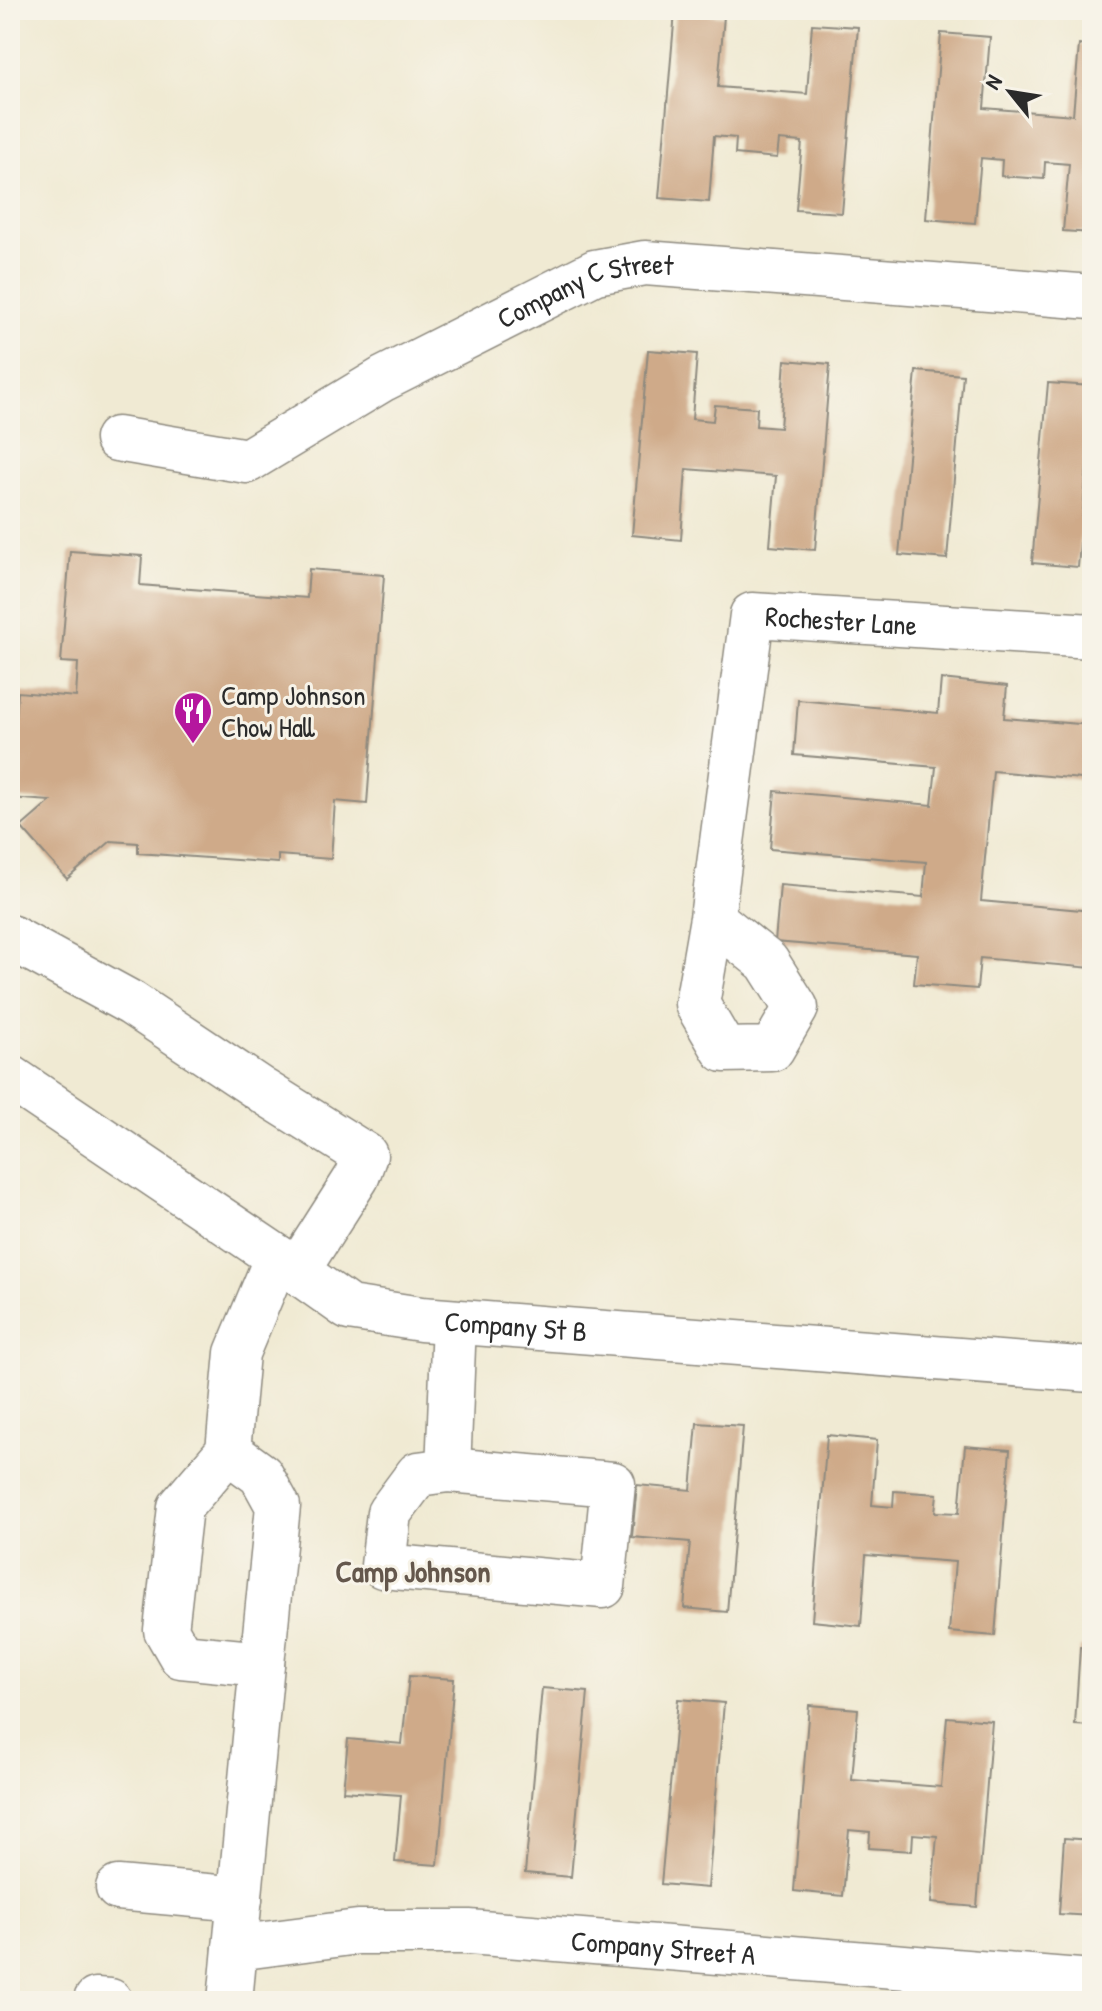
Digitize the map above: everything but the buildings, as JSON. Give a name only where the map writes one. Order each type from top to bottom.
[{"type":"street","name":"Company C Street","points":[[117,439],[247,461],[383,379],[595,272],[645,263],[1092,297]]},
{"type":"street","name":"Rochester Lane","points":[[712,918],[752,615],[1092,636]]},
{"type":"street","points":[[10,937],[131,1003],[365,1155],[357,1177],[287,1264],[237,1353],[228,1451],[180,1507],[166,1630],[181,1656],[262,1664]]},
{"type":"street","name":"Company St B","points":[[10,1077],[349,1308],[454,1322],[1092,1370]]},
{"type":"street","points":[[448,1470],[454,1322]]},
{"type":"street","points":[[228,1451],[261,1475],[278,1506],[230,2001]]},
{"type":"street","points":[[448,1470],[613,1484],[603,1586],[383,1566],[389,1513],[418,1474],[448,1470]]},
{"type":"street","points":[[118,1888],[240,1899]]},
{"type":"street","name":"Company Street A","points":[[235,1948],[358,1932],[469,1932],[1092,1982]]},
{"type":"place","name":"Camp Johnson Chow Hall","points":[[193,745]]},
{"type":"district","name":"Camp Johnson","points":[[413,1572]]}]
